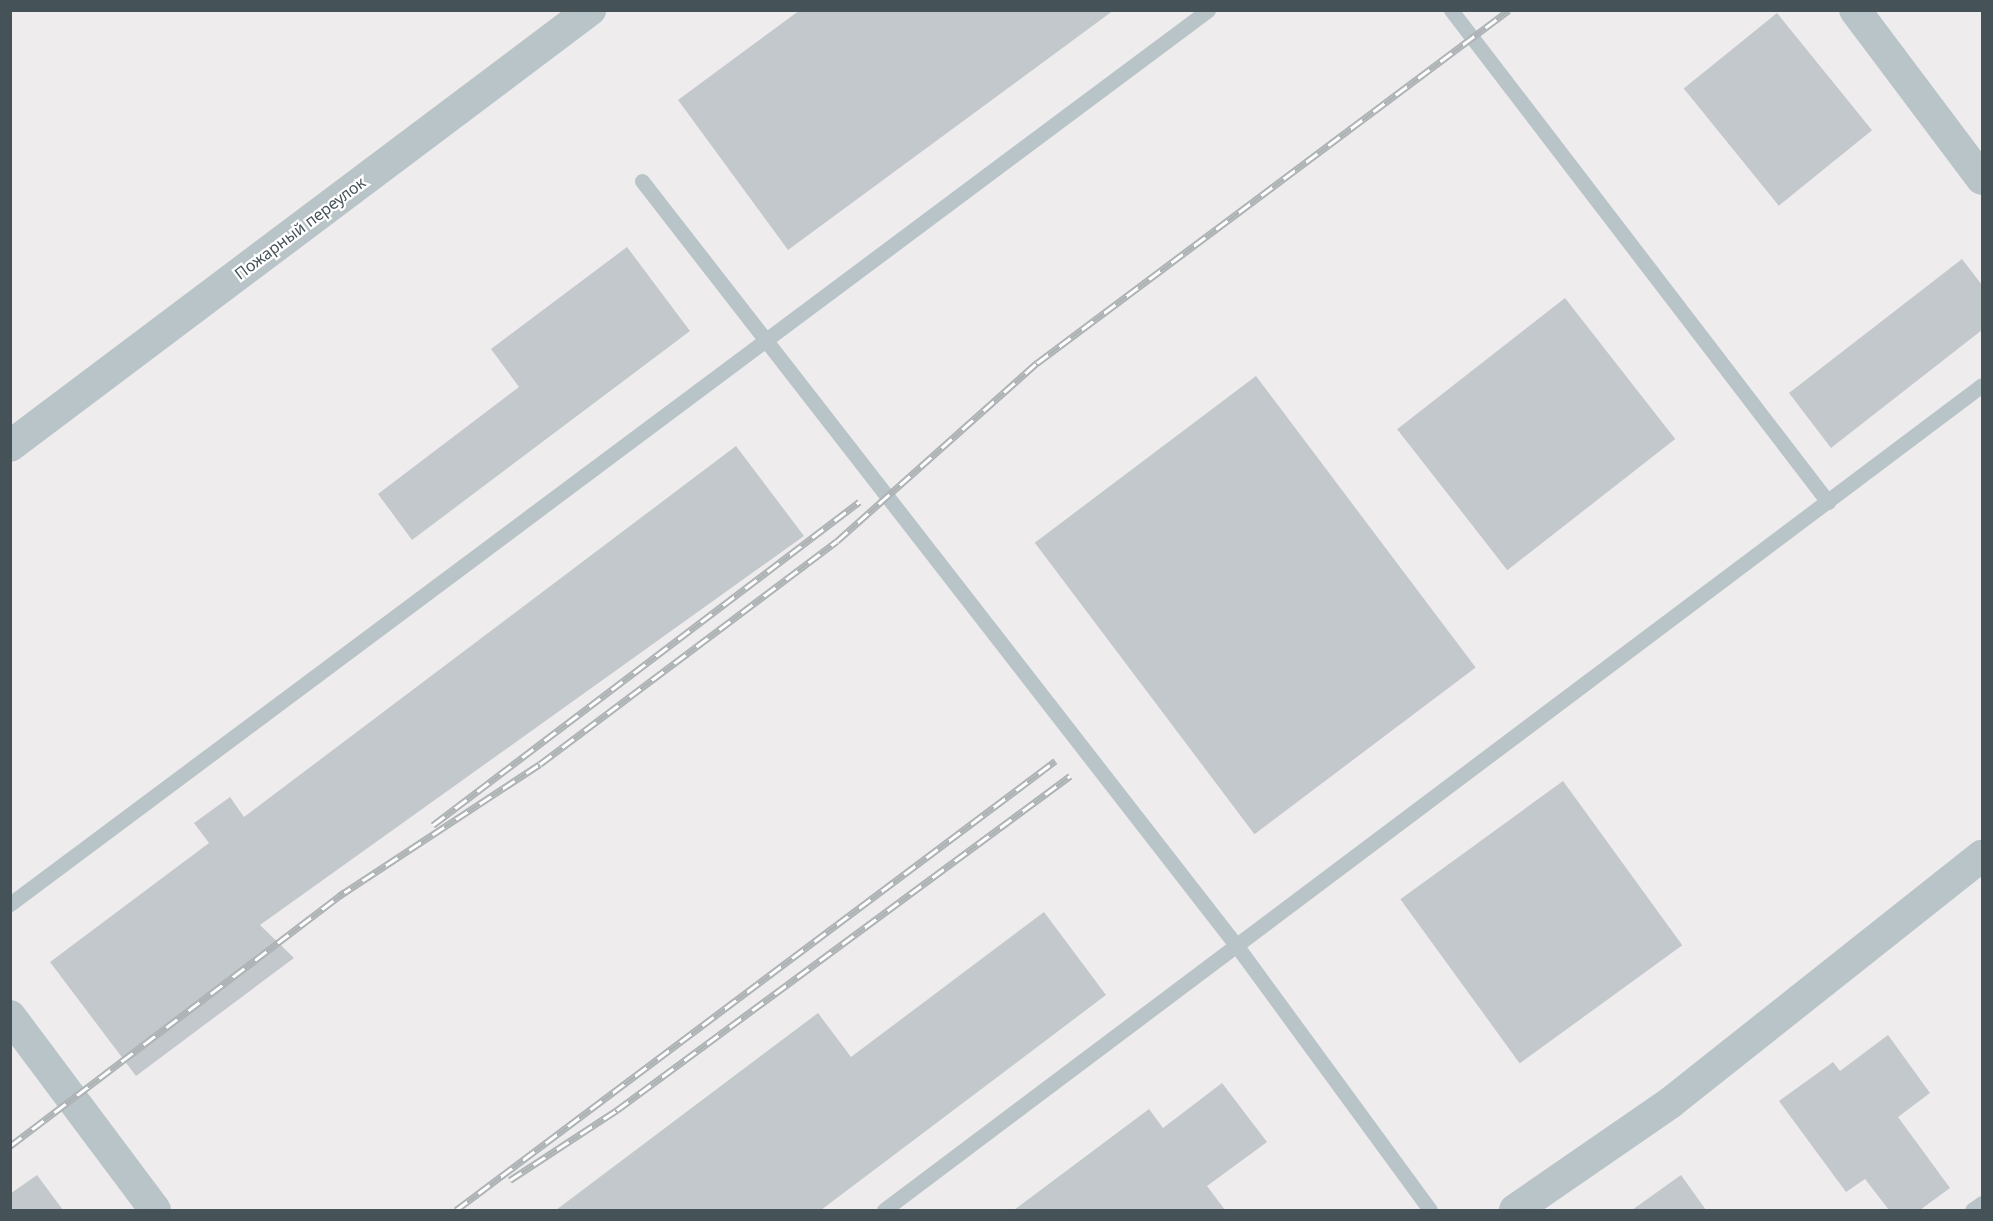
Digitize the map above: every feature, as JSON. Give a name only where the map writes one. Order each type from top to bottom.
[{"type":"street","name":"Пожарный переулок","points":[[10,446],[590,10]]},
{"type":"street","points":[[1855,10],[1983,179]]},
{"type":"street","points":[[1515,1210],[1670,1103],[1983,856]]},
{"type":"street","points":[[10,1016],[155,1210]]},
{"type":"lane","points":[[10,904],[769,340],[1208,10]]},
{"type":"lane","points":[[1451,10],[1828,502]]},
{"type":"lane","points":[[642,181],[769,340],[1239,948],[1430,1210]]},
{"type":"lane","points":[[884,1210],[1239,948],[1983,385]]},
{"type":"lane","points":[[1972,1210],[1983,1203]]},
{"type":"building","points":[[800,10],[1114,10],[788,250],[678,100]]},
{"type":"building","points":[[1777,13],[1872,130],[1779,206],[1684,89]]},
{"type":"building","points":[[627,247],[690,331],[412,540],[378,494],[519,387],[491,349]]},
{"type":"building","points":[[1962,259],[1982,285],[1982,330],[1831,448],[1789,393]]},
{"type":"building","points":[[1565,298],[1675,439],[1507,570],[1397,429]]},
{"type":"building","points":[[1256,376],[1476,668],[1254,834],[1035,543]]},
{"type":"building","points":[[736,446],[804,536],[260,925],[294,958],[136,1076],[50,962],[209,843],[194,823],[230,797],[244,817]]},
{"type":"building","points":[[1563,781],[1682,945],[1520,1063],[1400,899]]},
{"type":"building","points":[[1044,912],[1106,995],[821,1210],[556,1210],[818,1013],[851,1057]]},
{"type":"building","points":[[1888,1035],[1930,1093],[1898,1117],[1950,1188],[1920,1210],[1889,1210],[1865,1179],[1846,1192],[1779,1101],[1833,1062],[1840,1071]]},
{"type":"building","points":[[1222,1083],[1267,1142],[1207,1186],[1225,1210],[1014,1210],[1149,1109],[1163,1128]]},
{"type":"building","points":[[37,1175],[63,1210],[10,1210],[10,1194]]},
{"type":"building","points":[[1681,1175],[1706,1210],[1632,1210]]},
{"type":"railway","points":[[339,896],[540,764],[837,541],[1037,363],[1509,10]]},
{"type":"railway","points":[[433,825],[859,502]]},
{"type":"railway","points":[[456,1210],[1055,761]]},
{"type":"railway","points":[[510,1180],[617,1110],[1070,776]]},
{"type":"railway","points":[[10,1146],[345,892]]}]
